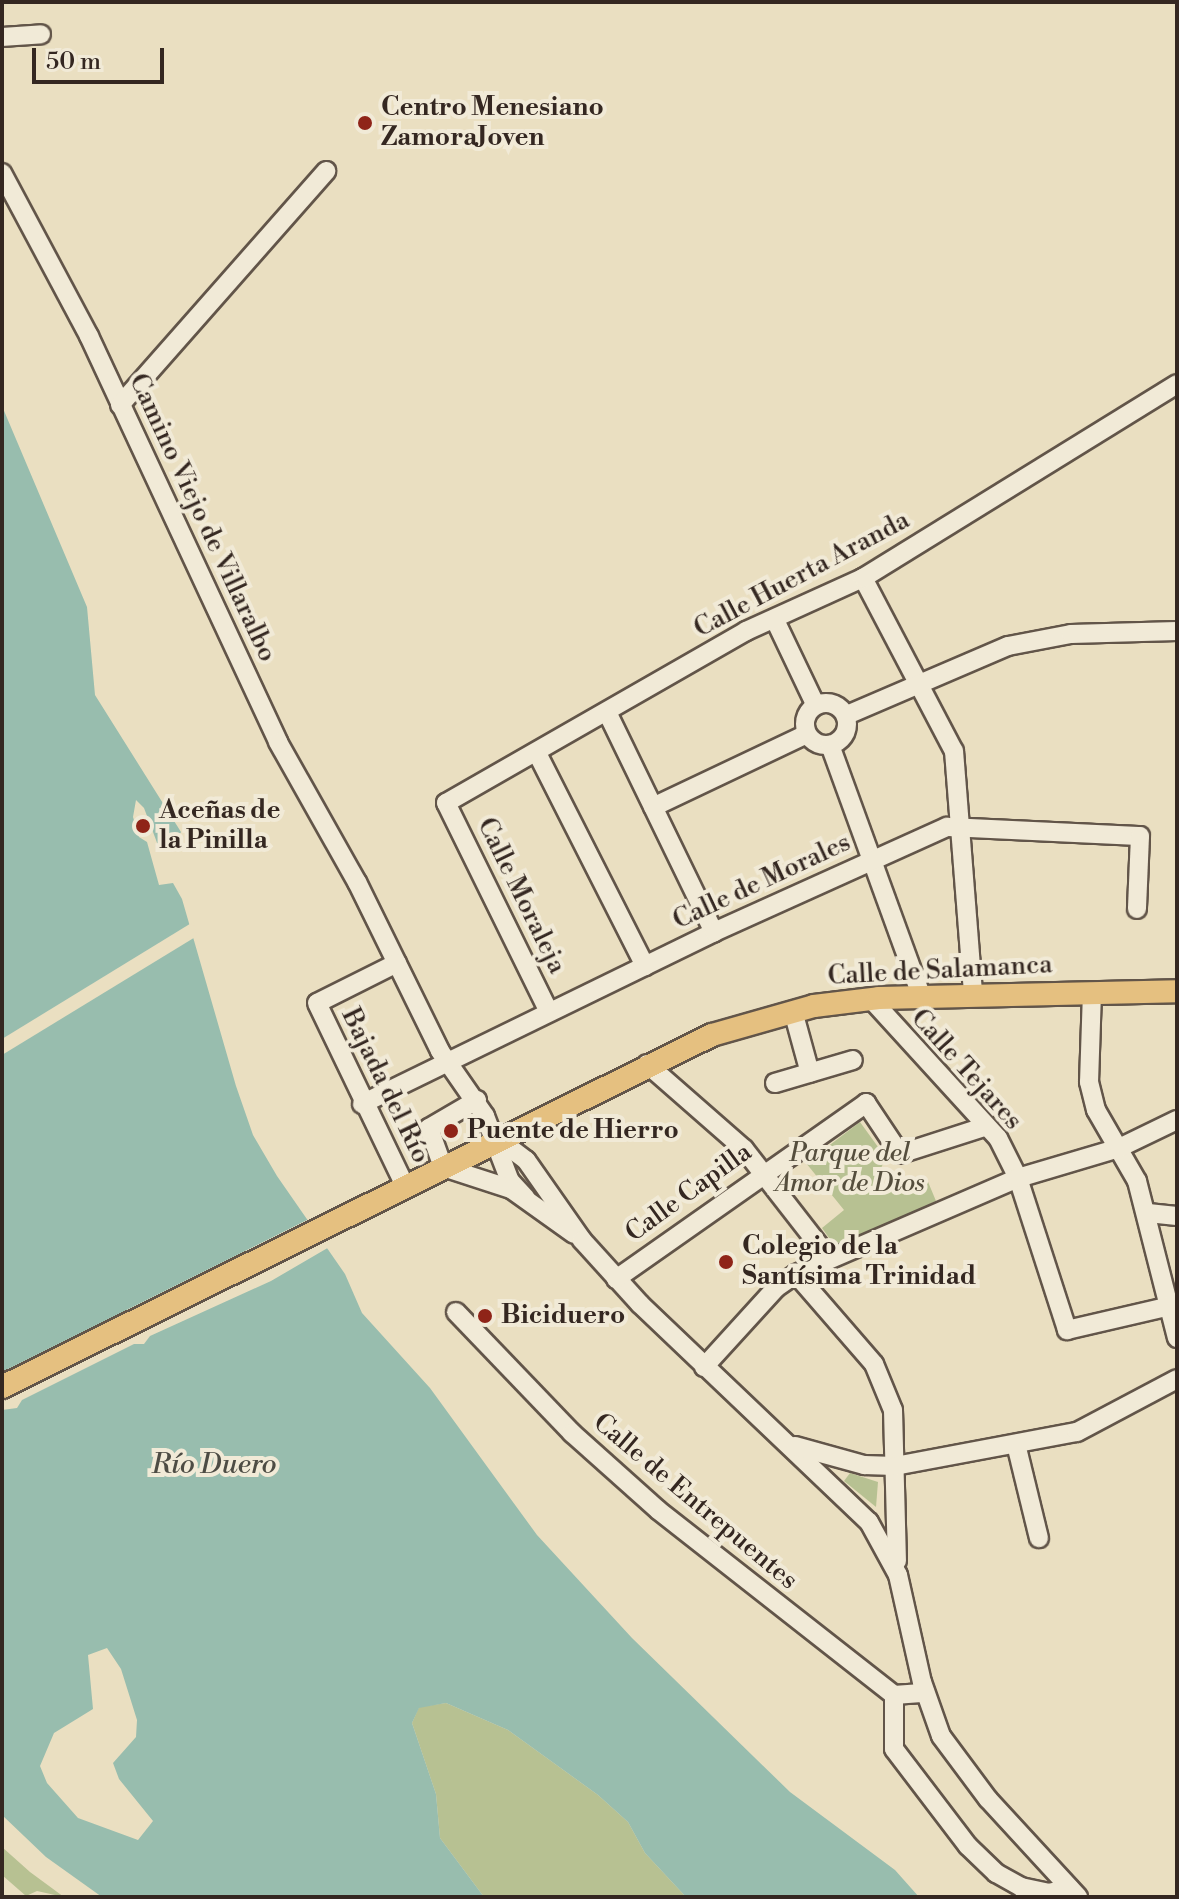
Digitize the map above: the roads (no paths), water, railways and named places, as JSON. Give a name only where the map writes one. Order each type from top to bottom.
[{"type":"main road","name":"Calle de Salamanca","points":[[2,1387],[647,1064],[712,1035],[793,1011],[871,999],[921,995],[1177,991]]},
{"type":"street","points":[[2,37],[41,34]]},
{"type":"street","points":[[120,405],[326,171]]},
{"type":"street","name":"Camino Viejo de Villaralbo","points":[[2,173],[34,226],[272,731],[357,882],[446,1060],[477,1100],[498,1139]]},
{"type":"street","name":"Calle Huerta Aranda","points":[[446,803],[746,631],[863,578],[1177,384]]},
{"type":"street","points":[[863,578],[921,683],[954,751],[973,994]]},
{"type":"street","points":[[775,620],[815,704]]},
{"type":"street","points":[[847,715],[971,659],[1041,639],[1177,631]]},
{"type":"street","points":[[833,702],[847,715],[842,739],[830,745],[816,743],[807,734],[805,717],[815,704],[833,702]]},
{"type":"street","points":[[607,712],[714,932]]},
{"type":"street","points":[[653,807],[807,734]]},
{"type":"street","points":[[830,745],[921,995]]},
{"type":"street","points":[[537,753],[645,966]]},
{"type":"street","name":"Calle Moraleja","points":[[446,803],[549,1012]]},
{"type":"street","name":"Calle de Morales","points":[[362,1104],[446,1060],[714,932],[947,827],[1140,836],[1137,909]]},
{"type":"street","name":"Bajada del Río","points":[[397,963],[317,1003],[362,1104],[405,1186]]},
{"type":"street","points":[[1092,992],[1089,1082],[1096,1110],[1119,1148],[1148,1213],[1177,1338]]},
{"type":"street","name":"Calle Tejares","points":[[871,999],[998,1138],[1018,1178],[1067,1330],[1170,1306]]},
{"type":"street","points":[[793,1011],[810,1073]]},
{"type":"street","points":[[775,1083],[853,1060]]},
{"type":"street","points":[[647,1064],[744,1149],[829,1258]]},
{"type":"street","points":[[477,1100],[429,1128],[443,1167],[481,1175],[526,1198],[582,1240]]},
{"type":"street","name":"Calle Capilla","points":[[616,1279],[761,1172],[866,1103],[900,1154],[987,1126]]},
{"type":"street","points":[[704,1367],[776,1288],[796,1274],[1018,1178],[1119,1148],[1177,1120]]},
{"type":"street","points":[[498,1139],[504,1169],[526,1198]]},
{"type":"street","points":[[498,1139],[526,1160],[582,1240],[616,1279],[704,1367],[791,1445],[869,1522],[898,1575]]},
{"type":"street","points":[[1148,1213],[1177,1216]]},
{"type":"street","points":[[796,1274],[874,1364],[893,1410],[898,1575],[925,1693],[956,1760],[1074,1892]]},
{"type":"street","name":"Calle de Entrepuentes","points":[[456,1312],[572,1433],[658,1510],[894,1695]]},
{"type":"street","points":[[791,1445],[864,1465],[895,1466],[1077,1432],[1177,1379]]},
{"type":"street","points":[[1016,1444],[1039,1538]]},
{"type":"street","points":[[925,1693],[894,1695],[894,1749],[968,1846],[996,1873],[1021,1887],[1049,1893],[1074,1892]]},
{"type":"water","name":"Río Duero","points":[[2,406],[87,607],[95,695],[181,832],[174,845],[159,848],[144,808],[136,800],[133,817],[139,837],[147,842],[159,885],[173,883],[182,899],[236,1086],[253,1135],[277,1176],[345,1274],[362,1313],[430,1388],[537,1535],[632,1638],[790,1792],[895,1870],[919,1897],[686,1897],[645,1853],[628,1822],[598,1795],[508,1730],[446,1703],[419,1708],[412,1723],[436,1794],[440,1838],[484,1897],[102,1897],[46,1857],[2,1815]],"holes":[[[107,1648],[121,1669],[137,1720],[136,1737],[113,1763],[119,1779],[153,1821],[138,1840],[78,1818],[47,1783],[40,1766],[54,1733],[93,1709],[88,1655]]]},
{"type":"place","name":"Centro Menesiano ZamoraJoven","points":[[365,123]]},
{"type":"place","name":"Aceñas de la Pinilla","points":[[143,826]]},
{"type":"place","name":"Puente de Hierro","points":[[451,1131]]},
{"type":"place","name":"Colegio de la Santísima Trinidad","points":[[726,1262]]},
{"type":"place","name":"Biciduero","points":[[485,1316]]},
{"type":"park label","name":"Parque del Amor de Dios","points":[[850,1169]]}]
